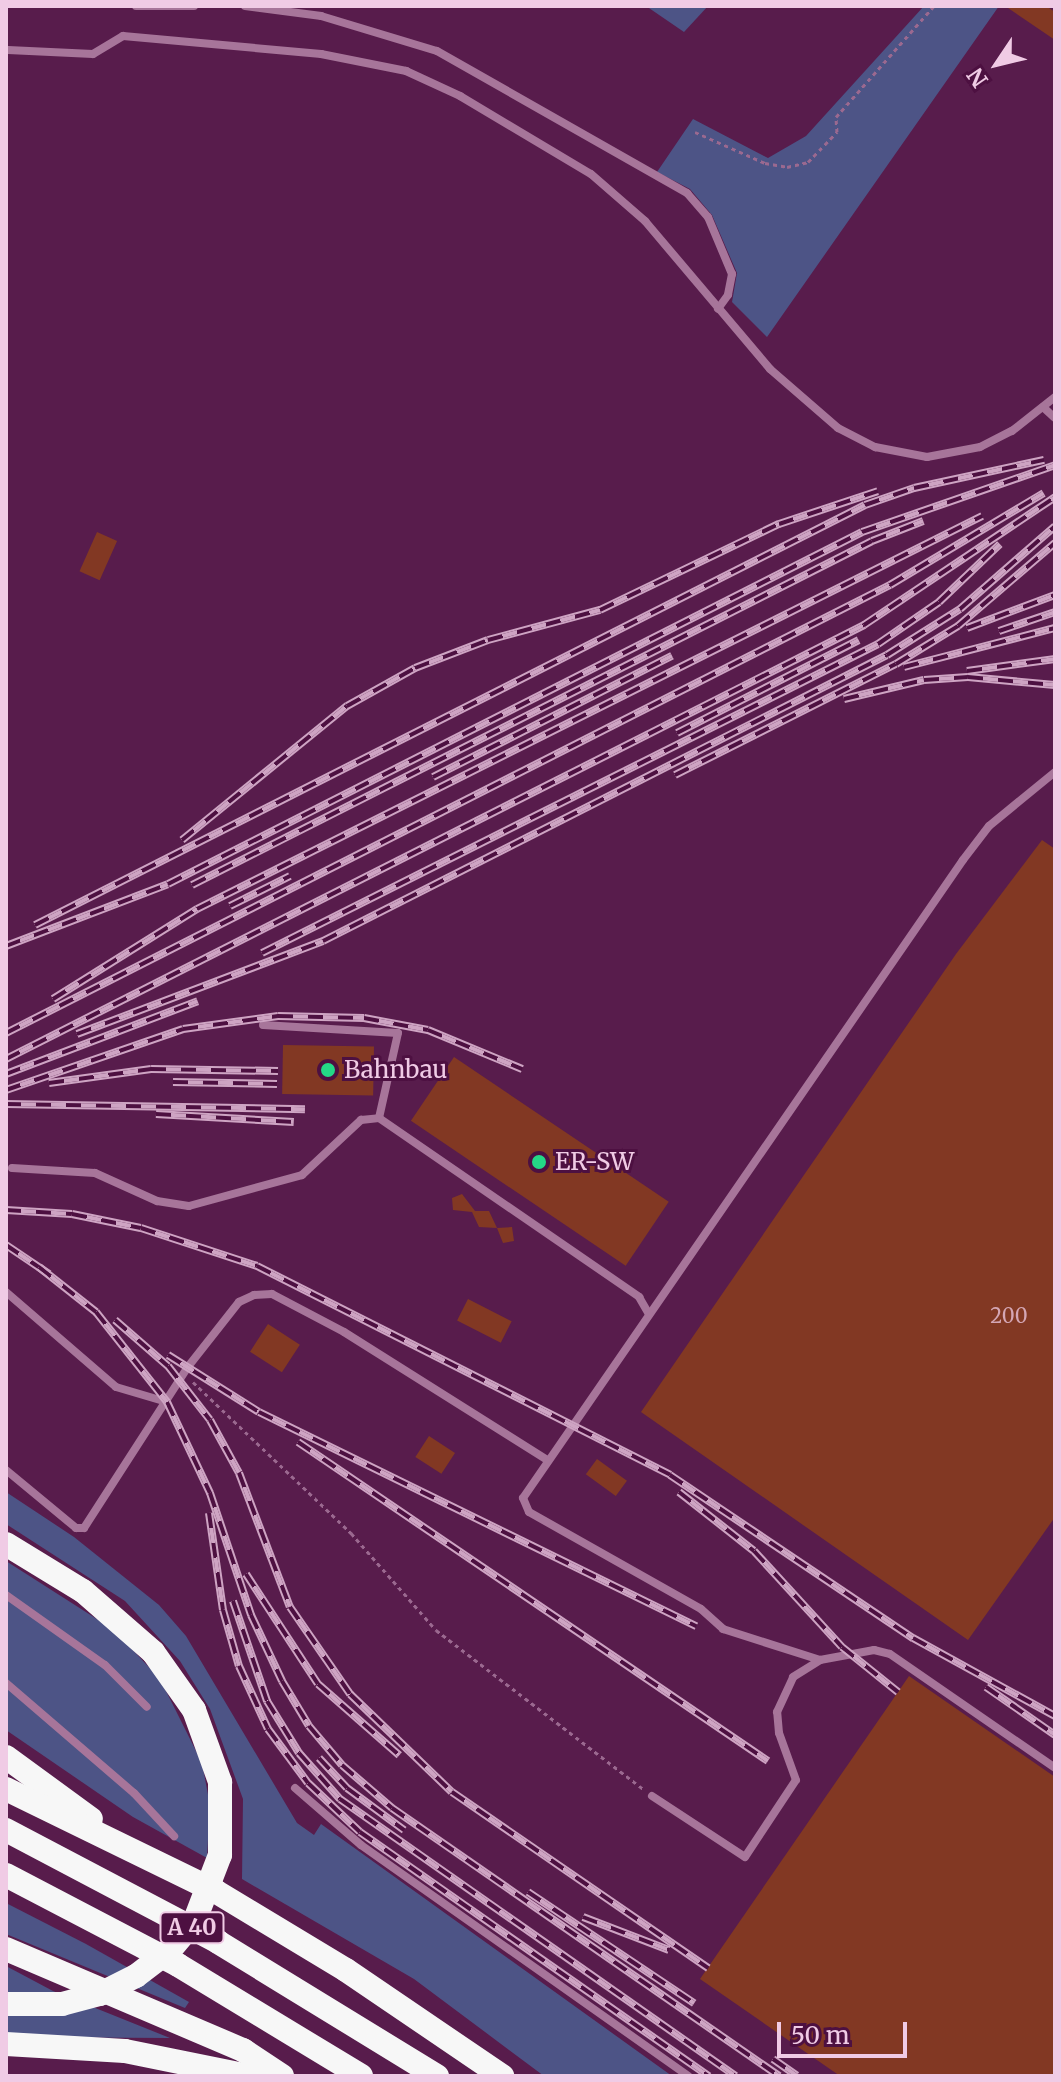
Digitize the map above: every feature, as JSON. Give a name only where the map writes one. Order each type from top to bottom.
[{"type":"highway","points":[[6,1544],[83,1591],[153,1652],[202,1726],[220,1782],[223,1831],[214,1879],[195,1920],[170,1950],[120,1986],[81,2001],[6,2004]]},
{"type":"highway","points":[[6,1757],[121,1843]]},
{"type":"highway","points":[[6,1789],[215,1891],[333,1962],[502,2076]]},
{"type":"highway","name":"A 40","points":[[6,1830],[218,1942],[437,2076]]},
{"type":"highway","name":"A 40","points":[[6,1875],[178,1965],[361,2076]]},
{"type":"highway","points":[[6,1949],[243,2050],[282,2076]]},
{"type":"highway","points":[[6,2044],[125,2051],[248,2076]]},
{"type":"lane","points":[[136,6],[194,6]]},
{"type":"lane","points":[[245,6],[321,16],[437,51],[687,193],[708,217],[732,274],[728,295],[718,309]]},
{"type":"lane","points":[[8,50],[93,54],[123,36],[321,54],[406,71],[460,96],[591,174],[645,221],[718,309],[799,398],[838,428],[875,447],[927,457],[954,453],[1012,431],[1055,397]]},
{"type":"lane","points":[[1043,407],[1055,418]]},
{"type":"lane","points":[[820,1660],[723,1629],[701,1609],[529,1512],[523,1498],[963,860],[989,826],[1055,772]]},
{"type":"lane","points":[[263,1025],[368,1027],[398,1033],[379,1118]]},
{"type":"lane","points":[[12,1168],[95,1173],[157,1201],[189,1206],[302,1175],[361,1120],[379,1118],[639,1297],[649,1314]]},
{"type":"lane","points":[[6,1292],[116,1387],[167,1402]]},
{"type":"lane","points":[[6,1470],[76,1528],[84,1528],[184,1374],[239,1302],[272,1294],[344,1332],[547,1460]]},
{"type":"lane","points":[[6,1595],[105,1665],[147,1707]]},
{"type":"lane","points":[[652,1796],[745,1857],[796,1780],[779,1733],[777,1712],[793,1677],[820,1660],[874,1650],[890,1654],[1055,1768]]},
{"type":"lane","points":[[6,1683],[134,1793],[174,1836]]},
{"type":"lane","points":[[295,1788],[361,1845],[689,2076]]},
{"type":"path","points":[[695,132],[765,163],[787,167],[808,162],[837,132],[836,117],[934,6]]},
{"type":"path","points":[[184,1374],[351,1533],[436,1630],[652,1796]]},
{"type":"shaded area","points":[[646,6],[708,6],[684,32]]},
{"type":"shaded area","points":[[924,6],[999,6],[767,337],[732,302],[737,273],[712,215],[690,189],[657,172],[693,119],[768,158],[806,136]]},
{"type":"shaded area","points":[[6,1492],[74,1537],[159,1605],[186,1636],[297,1823],[314,1835],[321,1824],[672,2076],[544,2076],[414,1979],[242,1879],[243,1799],[210,1709],[180,1661],[125,1601],[6,1524]]},
{"type":"shaded area","points":[[6,1561],[114,1630],[160,1679],[202,1763],[210,1805],[207,1858],[133,1817],[6,1730]]},
{"type":"shaded area","points":[[6,1903],[189,2002],[185,2008],[6,1934]]},
{"type":"shaded area","points":[[6,1966],[53,1991],[170,2038],[6,2037]]},
{"type":"building","points":[[1005,6],[1046,6],[1055,12],[1055,40]]},
{"type":"building","points":[[97,532],[117,541],[100,580],[80,571]]},
{"type":"building","points":[[1042,840],[1055,849],[1055,1517],[968,1640],[641,1412],[956,954]]},
{"type":"building","name":"Bahnbau","points":[[283,1045],[374,1047],[373,1096],[282,1094]]},
{"type":"building","name":"ER-SW","points":[[454,1057],[669,1202],[626,1266],[411,1121]]},
{"type":"building","points":[[462,1194],[475,1211],[489,1211],[497,1228],[479,1227],[472,1212],[453,1210],[452,1198]]},
{"type":"building","points":[[512,1227],[514,1241],[503,1243],[497,1228]]},
{"type":"building","points":[[468,1299],[512,1321],[501,1343],[457,1320]]},
{"type":"building","points":[[268,1324],[300,1345],[282,1372],[250,1352]]},
{"type":"building","points":[[429,1436],[455,1453],[441,1474],[415,1457]]},
{"type":"building","points":[[597,1459],[627,1481],[616,1496],[586,1474]]},
{"type":"building","points":[[909,1676],[1055,1777],[1055,2076],[840,2076],[700,1979]]},
{"type":"railway","points":[[35,925],[865,505],[914,488],[1044,460]]},
{"type":"railway","points":[[6,946],[168,884],[862,532],[1055,465]]},
{"type":"railway","points":[[182,840],[347,706],[415,668],[488,640],[600,610],[779,524],[878,491]]},
{"type":"railway","points":[[6,1033],[890,585],[1044,493]]},
{"type":"railway","points":[[6,1059],[864,625],[1055,497]]},
{"type":"railway","points":[[53,999],[197,909],[982,516]]},
{"type":"railway","points":[[192,885],[872,541],[923,521]]},
{"type":"railway","points":[[77,1034],[323,941],[887,655],[960,609],[1055,526]]},
{"type":"railway","points":[[675,775],[896,664],[958,626],[1055,543]]},
{"type":"railway","points":[[262,953],[878,644],[939,602],[1000,544]]},
{"type":"railway","points":[[967,628],[1055,595]]},
{"type":"railway","points":[[999,631],[1055,612]]},
{"type":"railway","points":[[904,667],[1055,628]]},
{"type":"railway","points":[[677,733],[859,640]]},
{"type":"railway","points":[[433,777],[672,656]]},
{"type":"railway","points":[[967,671],[1055,659]]},
{"type":"railway","points":[[844,699],[924,680],[968,677],[1055,685]]},
{"type":"railway","points":[[230,906],[290,876]]},
{"type":"railway","points":[[6,1074],[198,1001]]},
{"type":"railway","points":[[6,1090],[183,1029],[278,1016],[364,1018],[428,1030],[522,1069]]},
{"type":"railway","points":[[49,1083],[151,1069],[278,1071]]},
{"type":"railway","points":[[173,1082],[277,1084]]},
{"type":"railway","points":[[6,1104],[305,1109]]},
{"type":"railway","points":[[156,1114],[294,1122]]},
{"type":"railway","points":[[6,1210],[72,1214],[141,1228],[257,1266],[670,1475],[913,1638],[1055,1716]]},
{"type":"railway","points":[[6,1245],[49,1274]]},
{"type":"railway","points":[[39,1267],[96,1312],[167,1402],[210,1493],[251,1615],[282,1681],[309,1726],[342,1765],[392,1808],[779,2076]]},
{"type":"railway","points":[[115,1320],[168,1366],[210,1420],[239,1473],[290,1607],[350,1694],[452,1792],[708,1968]]},
{"type":"railway","points":[[168,1355],[259,1412],[696,1626]]},
{"type":"railway","points":[[298,1442],[768,1761]]},
{"type":"railway","points":[[679,1492],[754,1551],[842,1647],[898,1692]]},
{"type":"railway","points":[[209,1513],[223,1610],[239,1666],[268,1729],[308,1783],[360,1832],[709,2076]]},
{"type":"railway","points":[[246,1574],[318,1684],[399,1755]]},
{"type":"railway","points":[[233,1601],[267,1701],[299,1753],[340,1799],[736,2076]]},
{"type":"railway","points":[[986,1687],[1055,1735]]},
{"type":"railway","points":[[319,1758],[347,1788],[404,1830]]},
{"type":"railway","points":[[528,1892],[694,2003]]},
{"type":"railway","points":[[583,1917],[669,1950]]},
{"type":"railway","points":[[773,2059],[797,2076]]},
{"type":"place","name":"Bahnbau","points":[[328,1070]]},
{"type":"place","name":"ER-SW","points":[[539,1162]]}]
